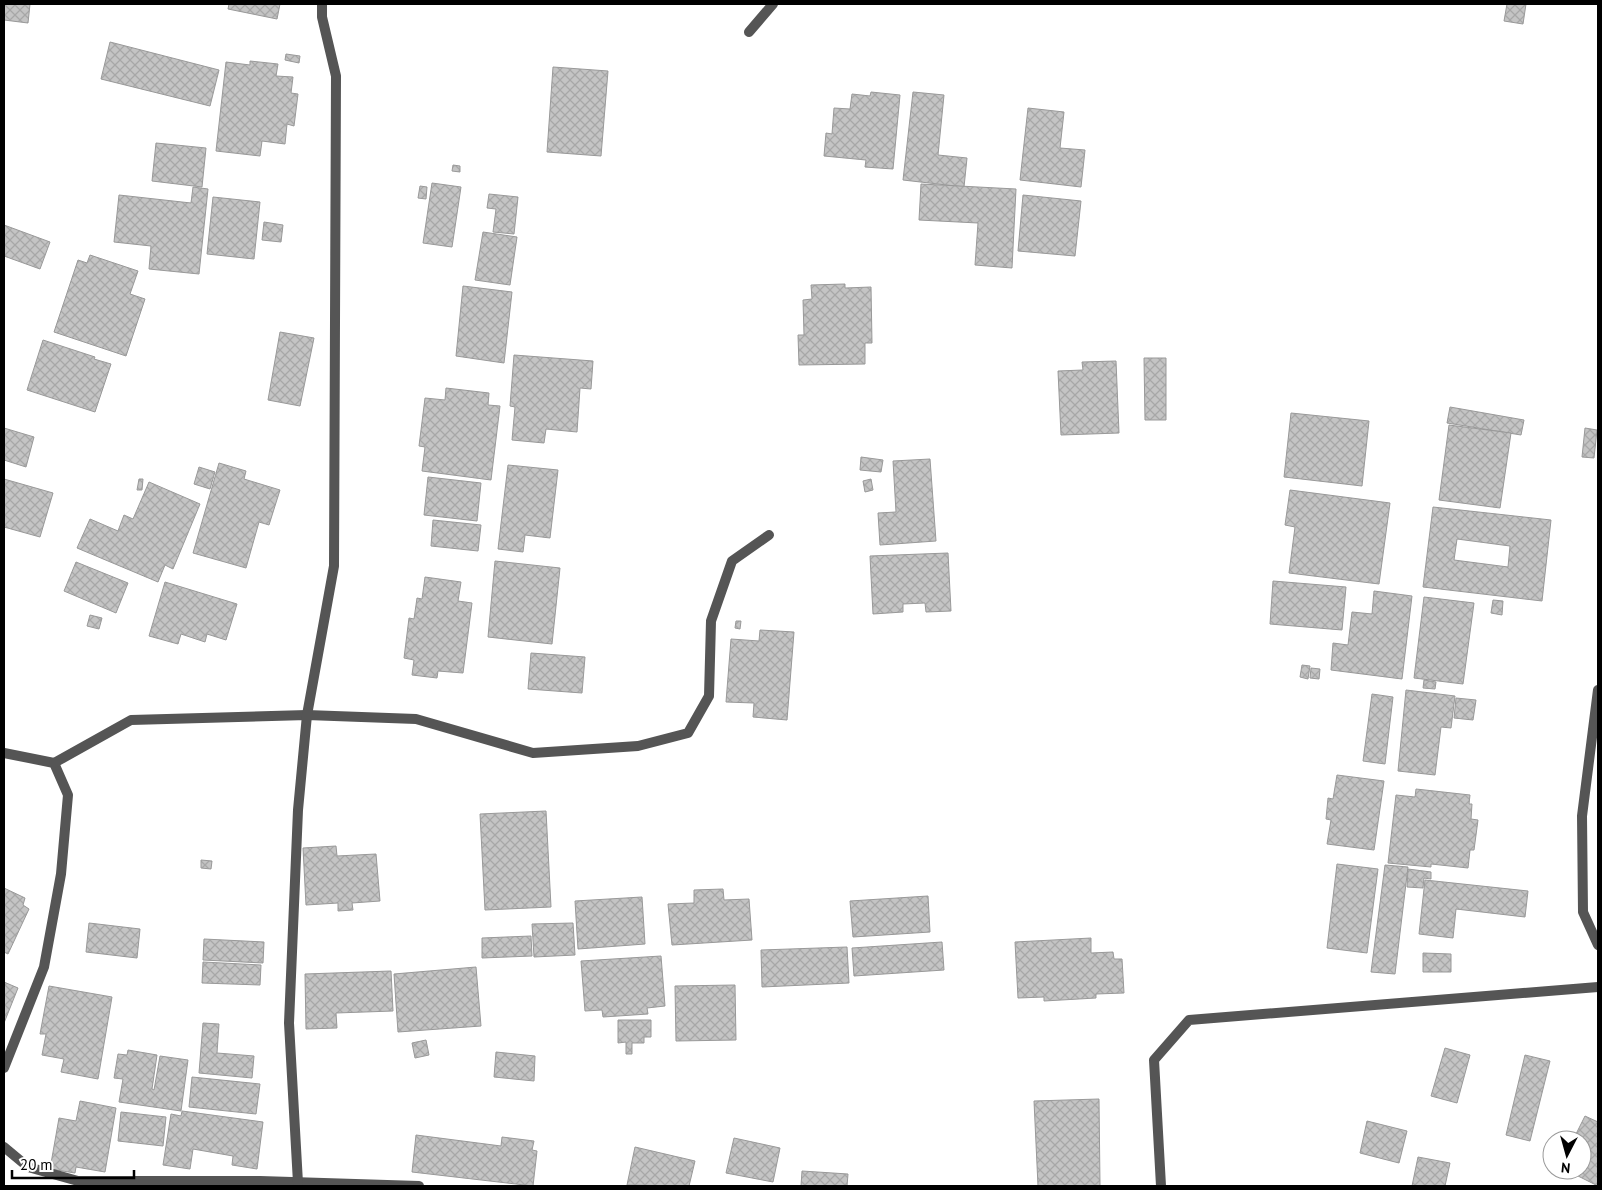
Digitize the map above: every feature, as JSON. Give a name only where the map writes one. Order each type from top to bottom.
[{"type":"street","points":[[298,1183],[288,1023],[298,810],[307,716],[334,566],[336,76],[322,17],[322,4]]},
{"type":"street","points":[[749,32],[773,4]]},
{"type":"street","points":[[4,753],[54,763],[131,720],[307,716],[416,720],[533,754],[638,746],[688,733],[709,696],[711,622],[732,560],[769,535]]},
{"type":"street","points":[[1598,690],[1582,816],[1583,912],[1598,945]]},
{"type":"street","points":[[4,1068],[44,967],[61,874],[68,795],[54,763]]},
{"type":"street","points":[[1160,1186],[1154,1060],[1189,1020],[1598,987]]},
{"type":"street","points":[[4,1147],[28,1167],[78,1181],[146,1184],[260,1181],[419,1186]]},
{"type":"building","points":[[4,4],[30,4],[28,23],[4,20]]},
{"type":"building","points":[[229,4],[280,4],[277,19],[228,9]]},
{"type":"building","points":[[1507,4],[1526,4],[1523,24],[1504,21]]},
{"type":"building","points":[[110,42],[219,70],[210,106],[101,79]]},
{"type":"building","points":[[286,54],[300,56],[299,63],[285,60]]},
{"type":"building","points":[[250,61],[278,64],[276,76],[293,77],[291,93],[298,94],[294,126],[287,124],[285,144],[262,141],[260,156],[216,151],[226,62],[250,65]]},
{"type":"building","points":[[553,67],[608,71],[601,156],[547,152]]},
{"type":"building","points":[[871,92],[900,95],[893,169],[865,167],[866,160],[824,156],[826,133],[832,134],[834,108],[850,109],[852,94],[870,96]]},
{"type":"building","points":[[913,92],[944,95],[938,155],[967,158],[964,187],[903,180]]},
{"type":"building","points":[[1028,108],[1064,112],[1060,148],[1085,150],[1081,187],[1020,180]]},
{"type":"building","points":[[156,143],[206,148],[202,187],[152,181]]},
{"type":"building","points":[[453,165],[460,166],[460,172],[452,171]]},
{"type":"building","points":[[432,183],[461,187],[452,247],[423,243]]},
{"type":"building","points":[[921,184],[1016,189],[1012,268],[975,265],[978,223],[919,220]]},
{"type":"building","points":[[420,186],[427,187],[426,199],[418,198]]},
{"type":"building","points":[[193,187],[208,189],[199,274],[149,269],[151,246],[114,242],[119,195],[191,203]]},
{"type":"building","points":[[489,194],[518,197],[514,234],[493,232],[496,209],[487,208]]},
{"type":"building","points":[[1023,195],[1081,201],[1075,256],[1018,251]]},
{"type":"building","points":[[213,197],[260,202],[254,259],[207,254]]},
{"type":"building","points":[[264,222],[283,225],[281,242],[262,240]]},
{"type":"building","points":[[4,225],[50,242],[40,269],[4,256]]},
{"type":"building","points":[[483,232],[517,237],[510,285],[475,280]]},
{"type":"building","points":[[90,255],[138,271],[130,294],[145,299],[126,356],[54,332],[78,260],[87,263]]},
{"type":"building","points":[[845,284],[845,288],[871,287],[872,343],[865,343],[865,364],[799,365],[798,335],[804,335],[803,300],[812,299],[811,285]]},
{"type":"building","points":[[463,286],[512,292],[504,363],[456,356]]},
{"type":"building","points":[[280,332],[314,338],[300,406],[268,400]]},
{"type":"building","points":[[43,340],[111,364],[95,412],[27,390]]},
{"type":"building","points":[[514,355],[593,361],[591,389],[580,388],[577,432],[546,429],[544,443],[512,440],[515,407],[510,406]]},
{"type":"building","points":[[1144,358],[1166,358],[1166,420],[1145,420]]},
{"type":"building","points":[[1116,361],[1119,433],[1061,435],[1058,371],[1083,370],[1082,362]]},
{"type":"building","points":[[446,388],[489,393],[488,405],[500,406],[491,480],[422,471],[425,447],[419,446],[425,398],[445,400]]},
{"type":"building","points":[[1450,407],[1524,420],[1521,435],[1447,423]]},
{"type":"building","points":[[1291,413],[1369,421],[1362,486],[1284,477]]},
{"type":"building","points":[[1449,425],[1511,433],[1500,508],[1439,500]]},
{"type":"building","points":[[4,428],[34,437],[26,467],[4,460]]},
{"type":"building","points":[[1585,428],[1597,430],[1594,458],[1582,457]]},
{"type":"building","points":[[861,457],[883,460],[881,472],[860,470]]},
{"type":"building","points":[[930,459],[936,541],[880,545],[878,513],[896,512],[893,461]]},
{"type":"building","points":[[219,463],[246,471],[244,479],[280,490],[269,525],[259,522],[246,568],[193,553]]},
{"type":"building","points":[[508,465],[558,470],[550,538],[525,535],[523,552],[498,549]]},
{"type":"building","points":[[199,467],[215,472],[210,489],[194,484]]},
{"type":"building","points":[[428,477],[481,483],[477,521],[424,515]]},
{"type":"building","points":[[4,479],[53,493],[40,537],[4,527]]},
{"type":"building","points":[[139,479],[143,479],[142,490],[137,490]]},
{"type":"building","points":[[871,479],[873,490],[865,492],[863,481]]},
{"type":"building","points":[[149,482],[200,504],[173,569],[165,565],[158,582],[77,548],[90,519],[118,531],[124,515],[133,519]]},
{"type":"building","points":[[1290,490],[1390,503],[1379,584],[1289,573],[1295,527],[1285,525]]},
{"type":"building","points":[[1433,507],[1551,520],[1542,601],[1423,587]],"holes":[[[1457,539],[1510,546],[1508,567],[1454,560]]]},
{"type":"building","points":[[433,520],[481,525],[478,551],[431,546]]},
{"type":"building","points":[[948,553],[951,611],[926,612],[925,603],[903,604],[903,612],[873,614],[870,556]]},
{"type":"building","points":[[495,561],[560,568],[552,644],[488,637]]},
{"type":"building","points":[[76,562],[128,583],[116,613],[64,591]]},
{"type":"building","points":[[425,577],[461,582],[458,601],[472,603],[463,673],[438,671],[437,678],[412,675],[414,660],[404,658],[409,618],[414,619],[417,598],[422,599]]},
{"type":"building","points":[[1273,581],[1346,587],[1342,630],[1270,624]]},
{"type":"building","points":[[165,582],[237,604],[226,640],[207,634],[205,642],[181,634],[178,644],[149,636]]},
{"type":"building","points":[[1374,591],[1412,596],[1402,679],[1331,670],[1333,643],[1348,645],[1352,612],[1372,614]]},
{"type":"building","points":[[1424,597],[1474,603],[1463,684],[1414,678]]},
{"type":"building","points":[[1493,600],[1503,601],[1502,615],[1491,613]]},
{"type":"building","points":[[90,615],[102,618],[99,629],[87,626]]},
{"type":"building","points":[[736,621],[741,621],[740,629],[735,628]]},
{"type":"building","points":[[760,630],[794,632],[787,720],[753,717],[754,703],[726,702],[731,639],[759,641]]},
{"type":"building","points":[[531,653],[585,657],[582,693],[528,689]]},
{"type":"building","points":[[1302,665],[1310,666],[1308,679],[1300,677]]},
{"type":"building","points":[[1311,668],[1320,669],[1319,679],[1310,678]]},
{"type":"building","points":[[1424,680],[1436,682],[1435,689],[1423,688]]},
{"type":"building","points":[[1406,690],[1455,696],[1451,728],[1441,727],[1435,775],[1398,771]]},
{"type":"building","points":[[1372,694],[1393,697],[1385,764],[1363,761]]},
{"type":"building","points":[[1456,698],[1476,700],[1473,720],[1454,718]]},
{"type":"building","points":[[1337,775],[1384,781],[1374,850],[1327,844],[1331,820],[1326,819],[1328,798],[1333,799]]},
{"type":"building","points":[[1416,789],[1470,795],[1469,804],[1472,804],[1471,819],[1478,820],[1474,850],[1470,850],[1468,868],[1431,864],[1431,867],[1388,863],[1396,795],[1415,797]]},
{"type":"building","points":[[546,811],[551,907],[485,910],[480,814]]},
{"type":"building","points":[[336,846],[337,856],[376,854],[380,901],[352,903],[353,910],[338,911],[338,903],[306,905],[303,848]]},
{"type":"building","points":[[201,860],[212,861],[211,869],[201,868]]},
{"type":"building","points":[[1337,864],[1378,869],[1367,953],[1327,948]]},
{"type":"building","points":[[1385,865],[1408,867],[1395,974],[1371,972]]},
{"type":"building","points":[[1408,869],[1431,872],[1431,879],[1424,878],[1423,888],[1407,887]]},
{"type":"building","points":[[1425,880],[1528,891],[1525,917],[1456,909],[1453,938],[1419,934]]},
{"type":"building","points":[[4,888],[25,898],[23,905],[29,909],[8,954],[4,952]]},
{"type":"building","points":[[723,889],[724,900],[749,899],[752,940],[672,945],[668,904],[694,903],[694,890]]},
{"type":"building","points":[[928,896],[930,932],[853,937],[850,901]]},
{"type":"building","points":[[642,897],[645,944],[578,949],[575,901]]},
{"type":"building","points":[[89,923],[140,929],[137,958],[86,952]]},
{"type":"building","points":[[573,923],[575,955],[534,957],[532,924]]},
{"type":"building","points":[[531,936],[532,956],[482,958],[482,938]]},
{"type":"building","points":[[1091,938],[1091,953],[1113,952],[1114,959],[1122,959],[1124,993],[1096,994],[1096,998],[1044,1001],[1044,997],[1018,998],[1015,942]]},
{"type":"building","points":[[204,939],[264,942],[263,963],[203,960]]},
{"type":"building","points":[[942,942],[944,970],[854,976],[852,948]]},
{"type":"building","points":[[847,947],[849,983],[762,987],[761,950]]},
{"type":"building","points":[[1423,953],[1451,954],[1451,972],[1423,972]]},
{"type":"building","points":[[661,956],[665,1006],[647,1008],[648,1014],[603,1017],[602,1010],[585,1011],[581,961]]},
{"type":"building","points":[[203,962],[261,965],[260,985],[202,983]]},
{"type":"building","points":[[476,967],[481,1026],[398,1032],[394,974]]},
{"type":"building","points":[[391,971],[393,1011],[336,1013],[337,1028],[306,1029],[305,974]]},
{"type":"building","points":[[4,982],[18,988],[4,1023]]},
{"type":"building","points":[[735,985],[736,1040],[676,1041],[675,986]]},
{"type":"building","points":[[49,986],[112,997],[98,1079],[61,1072],[64,1059],[42,1055],[46,1034],[40,1034]]},
{"type":"building","points":[[618,1020],[651,1020],[651,1037],[644,1037],[644,1043],[632,1043],[632,1054],[626,1054],[626,1042],[618,1043]]},
{"type":"building","points":[[203,1023],[219,1024],[217,1053],[254,1056],[252,1078],[199,1073]]},
{"type":"building","points":[[426,1040],[429,1055],[415,1058],[412,1043]]},
{"type":"building","points":[[1445,1048],[1470,1055],[1457,1103],[1431,1096]]},
{"type":"building","points":[[128,1050],[157,1055],[152,1089],[154,1090],[160,1056],[188,1060],[181,1111],[119,1102],[123,1079],[114,1078],[118,1054],[127,1055]]},
{"type":"building","points":[[496,1052],[535,1056],[534,1081],[494,1077]]},
{"type":"building","points":[[1525,1055],[1550,1061],[1530,1141],[1506,1135]]},
{"type":"building","points":[[192,1077],[260,1084],[256,1114],[189,1107]]},
{"type":"building","points":[[1099,1099],[1100,1186],[1038,1186],[1034,1101]]},
{"type":"building","points":[[80,1101],[116,1108],[105,1172],[76,1167],[75,1173],[50,1169],[59,1118],[76,1121]]},
{"type":"building","points":[[182,1111],[263,1122],[257,1169],[232,1165],[233,1156],[193,1149],[190,1169],[163,1165],[171,1114],[181,1116]]},
{"type":"building","points":[[121,1112],[166,1117],[163,1146],[118,1141]]},
{"type":"building","points":[[1585,1116],[1598,1122],[1598,1186],[1586,1180],[1592,1180],[1592,1130],[1578,1130]]},
{"type":"building","points":[[1367,1121],[1407,1131],[1399,1163],[1360,1153]]},
{"type":"building","points":[[416,1135],[501,1146],[502,1137],[534,1141],[532,1150],[537,1151],[533,1186],[412,1172]]},
{"type":"building","points":[[734,1138],[780,1148],[773,1182],[726,1173]]},
{"type":"building","points":[[635,1147],[695,1161],[689,1186],[627,1185]]},
{"type":"building","points":[[1418,1157],[1450,1163],[1445,1186],[1412,1186]]},
{"type":"building","points":[[802,1171],[848,1174],[847,1186],[801,1186]]}]
